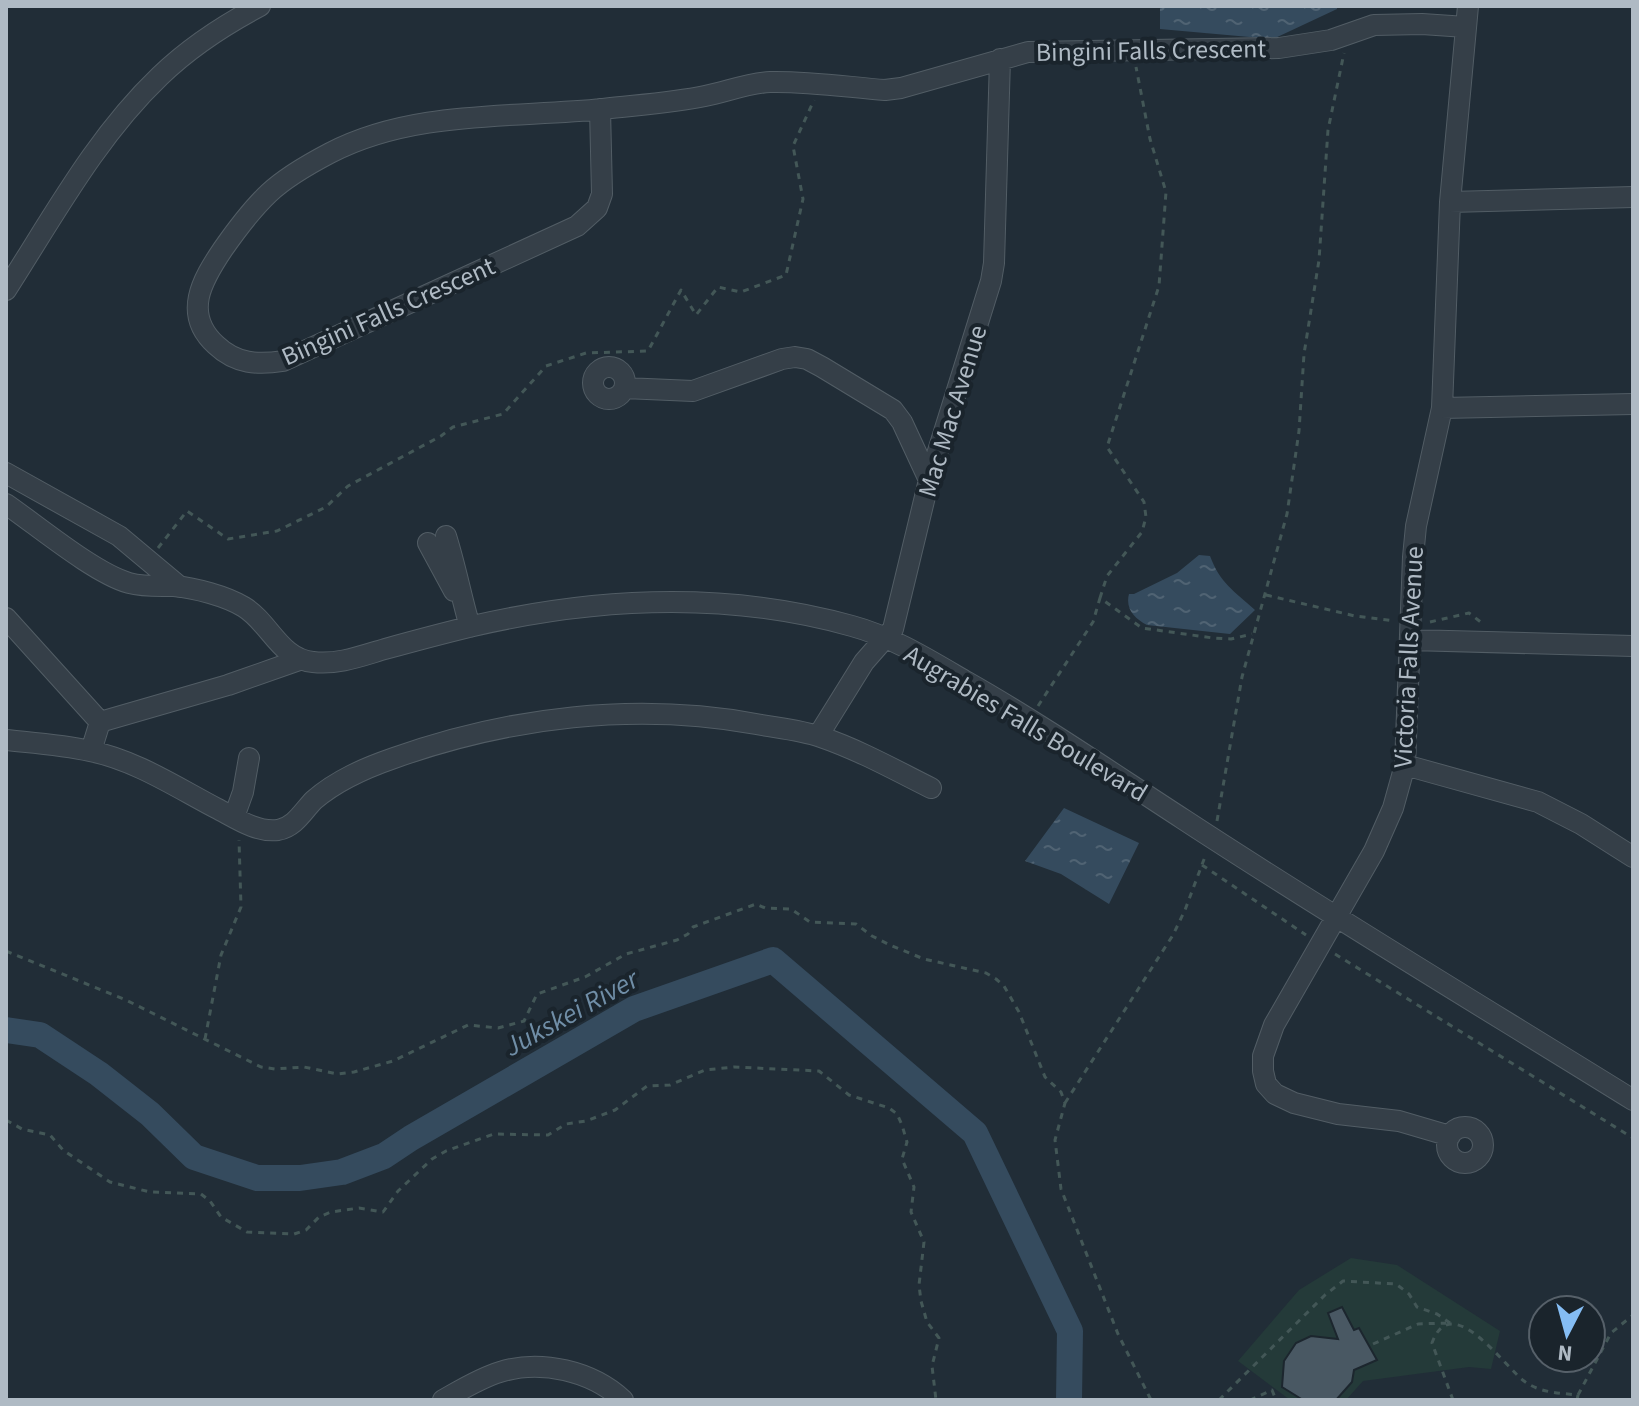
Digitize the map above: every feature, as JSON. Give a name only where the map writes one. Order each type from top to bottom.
[{"type":"street","points":[[6,290],[90,160],[126,112],[160,76],[195,47],[260,6]]},
{"type":"street","name":"Bingini Falls Crescent","points":[[600,109],[602,194],[597,208],[577,226],[283,361],[260,365],[242,361],[223,351],[207,337],[199,320],[199,289],[208,271],[248,215],[271,191],[330,153],[391,130],[487,116],[600,109],[702,97],[767,82],[901,88],[1000,59],[1049,50],[1279,48],[1331,40],[1374,25],[1467,16]]},
{"type":"street","name":"Victoria Falls Avenue","points":[[1450,1136],[1399,1121],[1315,1110],[1275,1094],[1266,1084],[1263,1056],[1267,1040],[1374,851],[1393,808],[1405,765],[1416,632],[1416,526],[1442,408],[1450,202],[1467,16]]},
{"type":"street","name":"Mac Mac Avenue","points":[[818,736],[864,662],[887,639],[897,617],[929,480],[991,281],[1000,59]]},
{"type":"street","points":[[1450,202],[1633,197]]},
{"type":"street","points":[[624,388],[693,391],[782,359],[807,359],[893,410],[902,422],[929,480]]},
{"type":"street","points":[[1442,408],[1633,404]]},
{"type":"street","points":[[6,473],[131,544],[180,587]]},
{"type":"street","points":[[6,504],[106,573],[128,583],[180,587],[244,607],[286,651],[299,660]]},
{"type":"street","points":[[64,544],[82,515]]},
{"type":"street","points":[[437,540],[454,591],[461,596],[470,627]]},
{"type":"street","name":"Augrabies Falls Boulevard","points":[[299,660],[327,663],[346,661],[470,627],[555,609],[638,601],[676,600],[758,607],[860,628],[947,670],[1030,719],[1335,916],[1633,1100]]},
{"type":"street","points":[[6,618],[100,722]]},
{"type":"street","points":[[1416,632],[1633,646]]},
{"type":"street","points":[[100,722],[228,685],[299,660]]},
{"type":"street","points":[[6,740],[91,751],[143,769],[256,827],[280,830],[289,826],[331,787],[351,775],[429,746],[528,723],[614,714],[664,714],[734,720],[818,736],[857,751],[931,788]]},
{"type":"street","points":[[91,751],[100,722]]},
{"type":"street","points":[[238,819],[249,758]]},
{"type":"street","points":[[1405,765],[1538,802],[1581,824],[1633,857]]},
{"type":"street","points":[[443,1400],[499,1372],[535,1366],[565,1370],[588,1378],[623,1400]]},
{"type":"path","points":[[1151,1400],[1118,1334],[1061,1189],[1055,1140],[1065,1103],[1160,957],[1185,910],[1220,808],[1237,700],[1287,514],[1292,484],[1304,354],[1319,260],[1328,130],[1348,33]]},
{"type":"path","points":[[1030,719],[1093,622],[1107,576],[1142,532],[1146,517],[1144,502],[1107,447],[1159,286],[1166,192],[1150,139],[1133,49]]},
{"type":"path","points":[[150,560],[187,511],[228,539],[277,531],[326,507],[348,486],[453,427],[503,414],[546,366],[586,353],[648,351],[681,290],[696,315],[718,287],[741,292],[786,275],[803,199],[793,146],[821,86]]},
{"type":"path","points":[[1266,595],[1355,616],[1395,621]]},
{"type":"path","points":[[1100,598],[1142,628],[1231,639],[1254,633]]},
{"type":"path","points":[[1416,632],[1469,613],[1480,623],[1492,625]]},
{"type":"path","points":[[205,1039],[221,955],[241,907],[238,819]]},
{"type":"path","points":[[1202,865],[1319,944],[1633,1138]]},
{"type":"path","points":[[6,951],[126,1000],[261,1067],[304,1067],[337,1074],[393,1061],[468,1025],[498,1028],[524,1021],[537,994],[585,977],[626,954],[677,940],[693,927],[756,904],[765,908],[791,909],[810,922],[856,924],[872,936],[924,959],[986,973],[996,979],[1004,986],[1019,1012],[1045,1077],[1061,1092],[1065,1103]]},
{"type":"path","points":[[6,1120],[22,1129],[50,1135],[63,1150],[110,1182],[150,1192],[201,1194],[221,1217],[247,1232],[294,1234],[306,1230],[319,1217],[331,1212],[359,1208],[383,1212],[398,1191],[432,1159],[446,1151],[494,1134],[548,1135],[566,1124],[586,1121],[615,1110],[647,1086],[670,1085],[705,1070],[734,1067],[819,1071],[849,1095],[889,1108],[897,1114],[907,1136],[902,1159],[913,1180],[911,1212],[924,1242],[919,1285],[921,1301],[927,1322],[939,1338],[932,1366],[936,1400]]},
{"type":"path","points":[[1219,1400],[1338,1283],[1396,1284],[1409,1294],[1417,1307],[1437,1314],[1450,1323]]},
{"type":"path","points":[[1373,1344],[1418,1324],[1459,1324],[1479,1337],[1525,1382],[1542,1391],[1577,1398],[1611,1333],[1633,1315]]},
{"type":"path","points":[[1450,1323],[1438,1329],[1432,1343],[1453,1400]]},
{"type":"path","points":[[1250,1400],[1272,1390],[1276,1400]]},
{"type":"green space","points":[[1351,1258],[1397,1265],[1500,1331],[1491,1369],[1469,1367],[1363,1381],[1346,1400],[1290,1400],[1238,1361],[1299,1290]]},
{"type":"water","points":[[1160,6],[1337,6],[1337,9],[1273,39],[1160,29]]},
{"type":"water","points":[[1199,555],[1210,556],[1223,580],[1255,610],[1230,634],[1147,625],[1135,617],[1128,604],[1129,594],[1177,573]]},
{"type":"water","points":[[1064,808],[1139,843],[1109,904],[1061,874],[1025,861]]},
{"type":"building","points":[[1342,1307],[1354,1330],[1359,1328],[1377,1360],[1354,1370],[1352,1382],[1336,1400],[1303,1400],[1282,1387],[1284,1361],[1296,1343],[1311,1336],[1338,1339],[1328,1313]]},
{"type":"waterway","name":"Jukskei River","points":[[6,1030],[40,1035],[99,1074],[150,1114],[194,1157],[257,1178],[300,1178],[342,1172],[384,1156],[634,1009],[773,960],[975,1133],[1070,1331],[1069,1400]]}]
